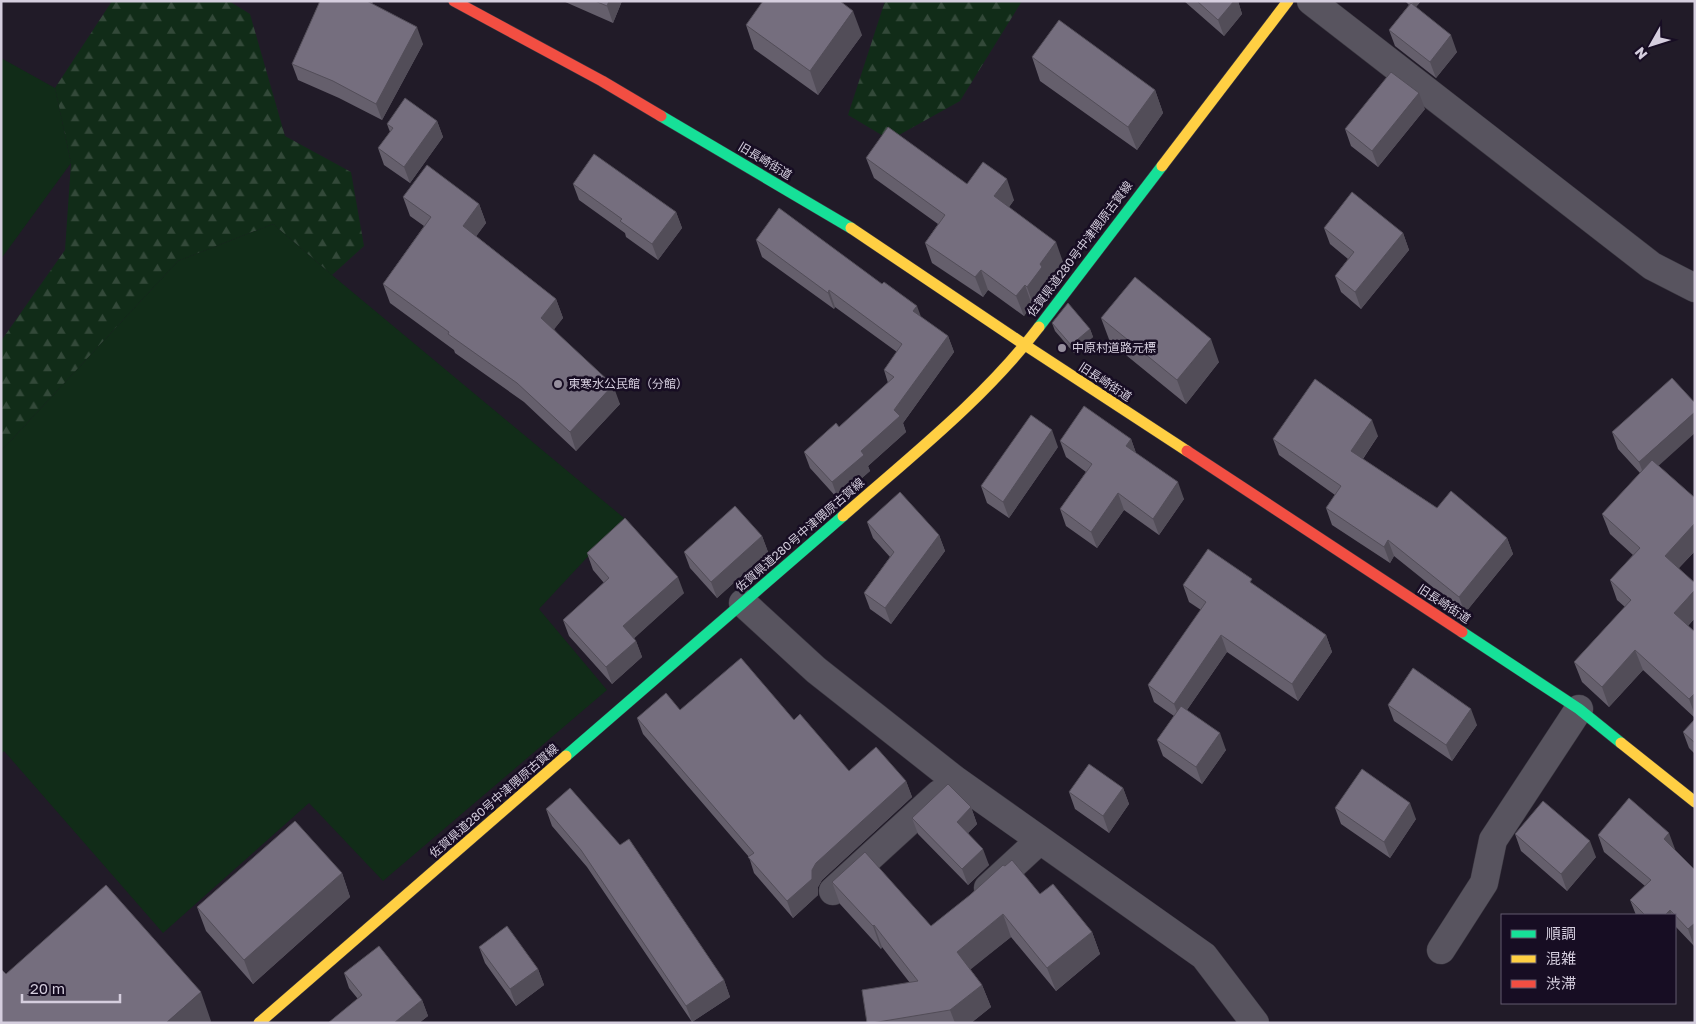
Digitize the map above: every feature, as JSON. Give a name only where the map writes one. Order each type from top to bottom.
[{"type":"street","name":"旧長崎街道","points":[[454,1],[602,81],[862,234],[1024,345],[1579,709],[1695,802]]},
{"type":"street","name":"佐賀県道280号中津隈原古賀線","points":[[270,1019],[956,417],[1024,345],[1288,1]]},
{"type":"street","points":[[1311,1],[1652,266],[1695,288]]},
{"type":"street","points":[[743,603],[816,670],[954,779],[1204,956],[1255,1023]]},
{"type":"street","points":[[1441,950],[1484,882],[1493,840],[1579,709]]},
{"type":"street","points":[[833,891],[954,779]]},
{"type":"street","points":[[968,906],[1040,840]]},
{"type":"green space","points":[[112,1],[229,1],[250,14],[285,136],[351,172],[364,246],[332,275],[273,224],[178,261],[1,451],[1,341],[65,250],[71,163],[55,88]]},
{"type":"green space","points":[[885,1],[1022,1],[960,101],[890,140],[848,115]]},
{"type":"green space","points":[[1,58],[55,88],[71,163],[1,259]]},
{"type":"green space","points":[[273,224],[624,518],[539,609],[607,690],[383,881],[309,803],[163,933],[4,751],[1,754],[1,451],[178,261]]},
{"type":"building","points":[[320,1],[367,1],[417,27],[376,104],[333,81],[292,64]]},
{"type":"building","points":[[595,1],[609,1],[607,6]]},
{"type":"building","points":[[763,1],[840,1],[853,11],[810,71],[746,25]]},
{"type":"building","points":[[1197,1],[1234,1],[1218,20]]},
{"type":"building","points":[[1411,3],[1451,35],[1430,62],[1389,30]]},
{"type":"building","points":[[1059,20],[1155,90],[1128,127],[1032,57]]},
{"type":"building","points":[[1391,72],[1419,93],[1372,151],[1345,129]]},
{"type":"building","points":[[405,98],[437,121],[404,167],[378,148],[393,128],[387,124]]},
{"type":"building","points":[[888,127],[967,184],[983,162],[1007,179],[994,196],[1056,242],[1040,264],[1042,267],[1027,287],[1025,285],[1016,296],[981,270],[975,277],[925,243],[945,215],[866,158]]},
{"type":"building","points":[[594,154],[676,212],[652,244],[620,221],[622,219],[573,184]]},
{"type":"building","points":[[427,165],[479,204],[463,226],[556,299],[541,318],[613,385],[570,432],[517,383],[448,334],[449,332],[383,284],[431,217],[403,197]]},
{"type":"building","points":[[1352,192],[1403,233],[1355,292],[1335,276],[1354,252],[1324,228]]},
{"type":"building","points":[[779,208],[882,284],[884,282],[917,306],[913,311],[948,336],[894,410],[900,416],[861,451],[864,455],[832,482],[804,452],[836,423],[839,427],[894,377],[884,370],[902,344],[829,290],[828,293],[756,240]]},
{"type":"building","points":[[1135,277],[1211,339],[1177,380],[1101,318]]},
{"type":"building","points":[[1068,303],[1090,329],[1071,345],[1052,323]]},
{"type":"building","points":[[1672,378],[1695,403],[1695,412],[1639,462],[1612,432]]},
{"type":"building","points":[[1315,379],[1372,420],[1351,451],[1437,508],[1451,491],[1507,538],[1459,597],[1388,540],[1384,547],[1326,508],[1341,486],[1273,439]]},
{"type":"building","points":[[1084,406],[1131,439],[1126,446],[1178,482],[1153,519],[1118,493],[1091,532],[1060,509],[1092,464],[1060,441]]},
{"type":"building","points":[[1031,415],[1052,430],[1003,502],[981,486]]},
{"type":"building","points":[[1652,460],[1695,498],[1695,523],[1665,556],[1695,583],[1695,590],[1674,613],[1695,632],[1695,693],[1689,699],[1635,650],[1602,687],[1574,662],[1631,600],[1610,580],[1640,548],[1602,514]]},
{"type":"building","points":[[900,492],[939,535],[885,608],[864,593],[894,552],[867,522]]},
{"type":"building","points":[[735,506],[762,536],[711,582],[684,552]]},
{"type":"building","points":[[625,518],[678,577],[623,626],[636,641],[606,667],[563,620],[609,578],[587,553]]},
{"type":"building","points":[[1208,549],[1252,579],[1250,582],[1326,635],[1292,684],[1221,635],[1174,704],[1148,685],[1206,602],[1183,585]]},
{"type":"building","points":[[741,658],[794,720],[800,714],[849,771],[876,747],[906,781],[816,863],[812,870],[812,879],[787,901],[748,857],[754,853],[637,718],[666,693],[680,710]]},
{"type":"building","points":[[1413,668],[1471,709],[1446,745],[1388,705]]},
{"type":"building","points":[[1181,706],[1220,733],[1196,767],[1157,740]]},
{"type":"building","points":[[1695,719],[1695,743],[1683,732]]},
{"type":"building","points":[[1089,764],[1123,788],[1103,816],[1069,792]]},
{"type":"building","points":[[1362,769],[1410,803],[1384,842],[1335,808]]},
{"type":"building","points":[[948,784],[971,807],[957,822],[983,849],[962,869],[912,818]]},
{"type":"building","points":[[570,788],[620,845],[629,839],[724,980],[686,1006],[581,850],[546,809]]},
{"type":"building","points":[[1629,798],[1669,833],[1664,839],[1695,870],[1695,923],[1688,929],[1676,914],[1670,910],[1666,914],[1644,914],[1630,900],[1651,880],[1598,835]]},
{"type":"building","points":[[1543,801],[1590,841],[1561,874],[1515,834]]},
{"type":"building","points":[[295,821],[342,873],[244,960],[197,907]]},
{"type":"building","points":[[865,852],[931,926],[970,895],[1003,865],[1005,866],[1012,860],[1040,894],[1053,884],[1092,932],[1047,968],[1003,914],[957,952],[982,985],[950,1010],[867,1023],[862,990],[918,981],[874,925],[832,882]]},
{"type":"building","points":[[106,885],[201,992],[166,1023],[1,1023],[1,969],[6,974]]},
{"type":"building","points":[[507,926],[538,969],[510,989],[479,947]]},
{"type":"building","points":[[379,946],[422,1000],[394,1023],[328,1023],[362,995],[344,973]]},
{"type":"traffic: fast","points":[[661,116],[851,228]]},
{"type":"traffic: fast","points":[[1039,327],[1162,166]]},
{"type":"traffic: fast","points":[[566,756],[843,516]]},
{"type":"traffic: fast","points":[[1462,632],[1579,709],[1621,743]]},
{"type":"traffic: slow","points":[[1162,166],[1288,1]]},
{"type":"traffic: slow","points":[[851,228],[1187,451]]},
{"type":"traffic: slow","points":[[843,516],[971,403],[1018,353],[1039,327]]},
{"type":"traffic: slow","points":[[1621,743],[1695,802]]},
{"type":"traffic: slow","points":[[259,1023],[566,756]]},
{"type":"traffic: jam","points":[[454,1],[602,81],[661,116]]},
{"type":"traffic: jam","points":[[1187,451],[1462,632]]},
{"type":"place","name":"中原村道路元標","points":[[1062,348]]},
{"type":"place","name":"東寒水公民館（分館）","points":[[558,384]]}]
